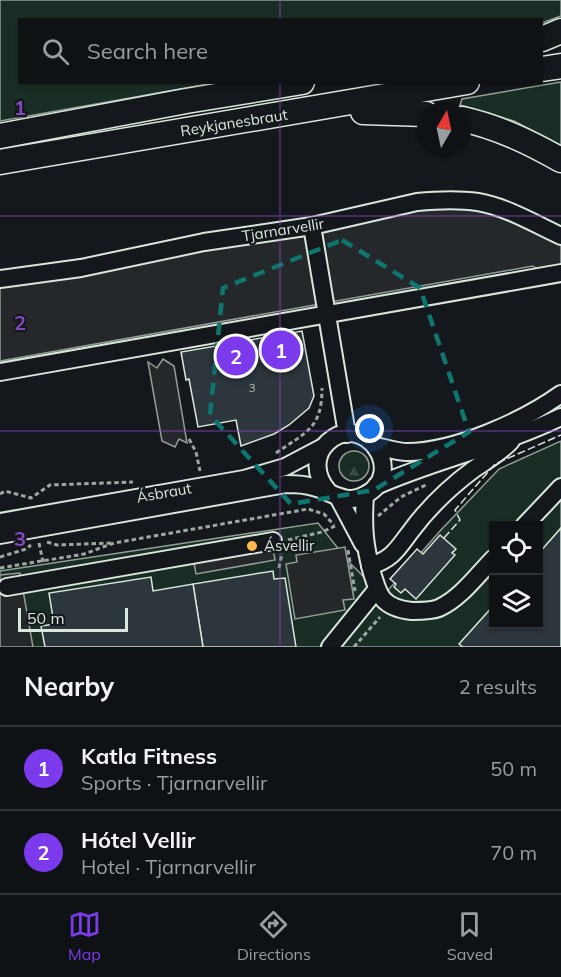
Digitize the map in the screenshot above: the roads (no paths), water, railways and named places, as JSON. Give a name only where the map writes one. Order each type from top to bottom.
[{"type":"highway","points":[[543,40],[561,31]]},
{"type":"highway","points":[[543,41],[561,40]]},
{"type":"highway","points":[[543,69],[561,66]]},
{"type":"highway","name":"Reykjanesbraut","points":[[0,136],[290,84]]},
{"type":"highway","name":"Reykjanesbraut","points":[[0,162],[456,84]]},
{"type":"highway","points":[[306,111],[417,114]]},
{"type":"highway","points":[[471,122],[521,138],[561,160]]},
{"type":"street","name":"Tjarnarvellir","points":[[0,279],[81,268],[204,242],[312,226],[417,202],[451,200],[478,202],[493,206],[561,236]]},
{"type":"street","points":[[312,226],[347,434]]},
{"type":"street","points":[[0,372],[561,273]]},
{"type":"street","points":[[376,446],[409,452],[425,451],[451,444],[489,432],[518,419],[561,394]]},
{"type":"street","points":[[333,494],[352,499],[425,465],[516,437],[561,417]]},
{"type":"street","points":[[365,548],[333,494],[319,477],[317,470],[317,462],[323,447],[338,435],[347,434],[367,438],[376,446],[383,463],[382,474],[371,491],[363,529],[365,548],[377,589],[382,598],[400,609],[437,609],[457,596],[489,563]]},
{"type":"street","points":[[370,566],[382,562],[400,548],[434,504],[474,470],[497,455],[516,437]]},
{"type":"street","name":"Ásbraut","points":[[0,522],[244,479],[285,466],[323,447]]},
{"type":"street","name":"Ásbraut","points":[[0,536],[286,484],[311,486],[333,494]]},
{"type":"street","points":[[528,521],[561,487]]},
{"type":"street","points":[[7,587],[279,541]]},
{"type":"street","points":[[330,647],[377,589]]},
{"type":"place","name":"Katla Fitness","points":[[281,350]]},
{"type":"place","name":"Hótel Vellir","points":[[236,356]]},
{"type":"place","name":"Ásvellir","points":[[252,546]]}]
